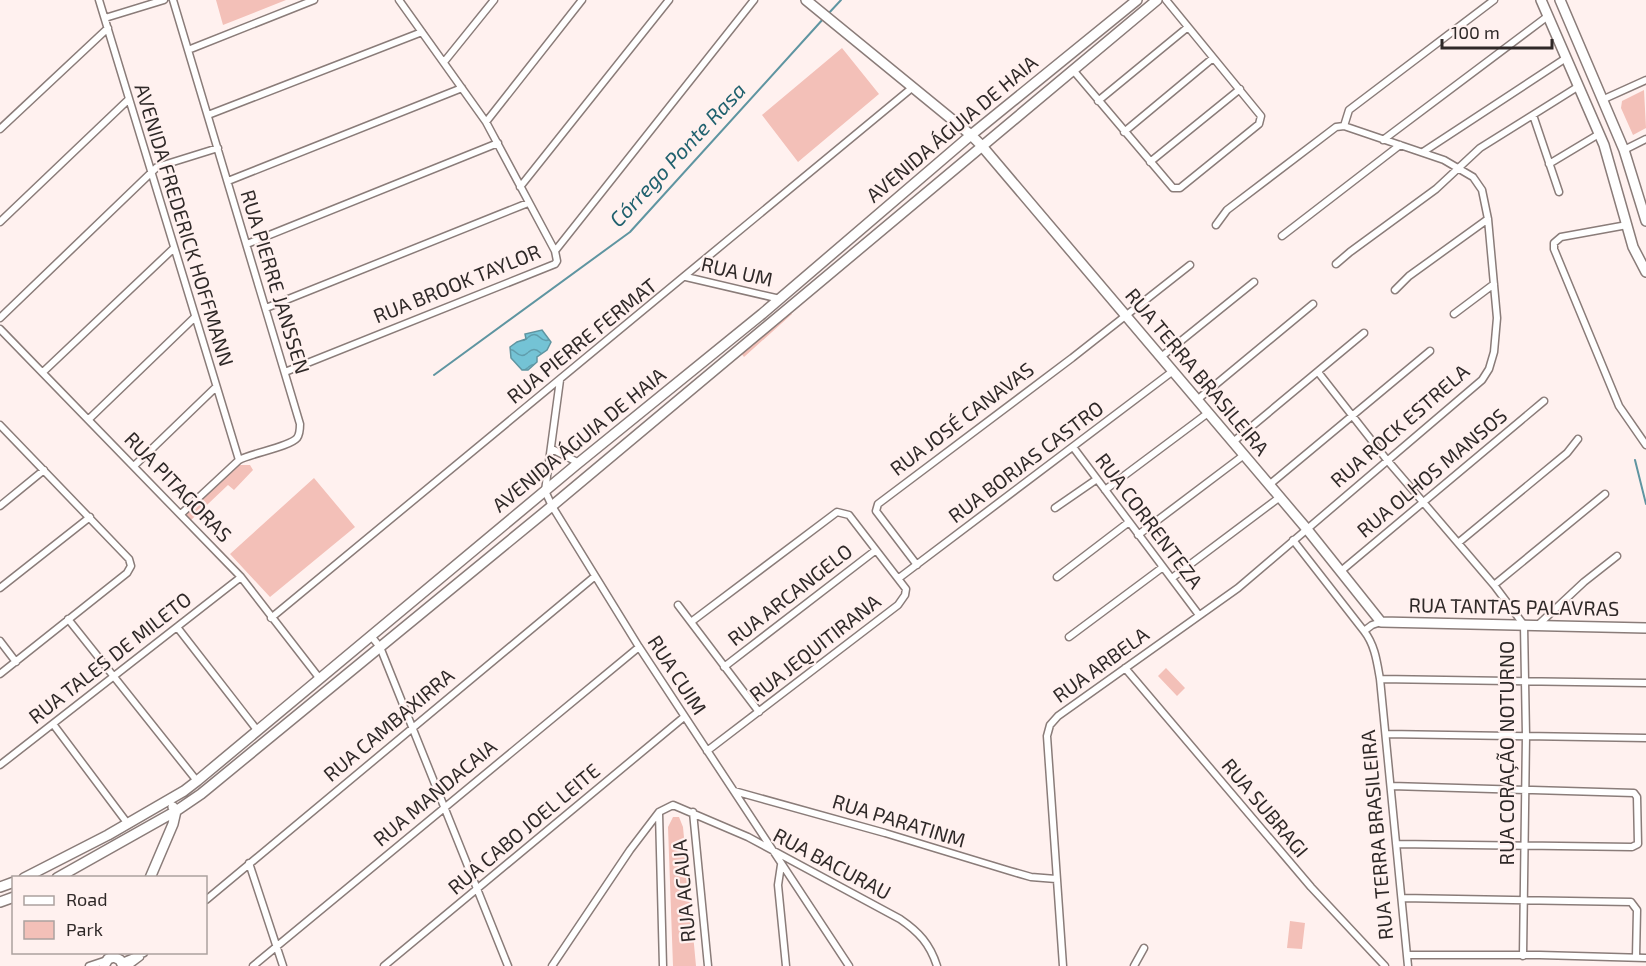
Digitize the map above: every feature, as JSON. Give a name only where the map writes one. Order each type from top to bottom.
[{"type":"main road","name":"RUA TERRA BRASILEIRA","points":[[806,0],[981,145],[1306,528],[1381,622]]},
{"type":"main road","name":"AVENIDA ÁGUIA DE HAIA","points":[[28,876],[128,824],[196,781],[545,491],[758,318],[971,135],[1137,0]]},
{"type":"main road","name":"AVENIDA ÁGUIA DE HAIA","points":[[61,876],[176,811],[201,794],[552,506],[1157,0]]},
{"type":"main road","points":[[1541,0],[1599,134],[1633,247],[1646,272]]},
{"type":"main road","points":[[1560,0],[1624,150],[1646,221]]},
{"type":"main road","points":[[1615,181],[1633,176]]},
{"type":"main road","points":[[758,318],[764,322],[760,332]]},
{"type":"main road","name":"RUA TANTAS PALAVRAS","points":[[1381,622],[1646,628]]},
{"type":"main road","points":[[151,876],[173,824],[176,811],[169,800]]},
{"type":"street","name":"AVENIDA FREDERICK HOFFMANN","points":[[99,0],[239,460]]},
{"type":"street","points":[[105,18],[164,0]]},
{"type":"street","name":"RUA PIERRE JANSSEN","points":[[173,0],[300,424],[300,432],[290,443],[250,454],[239,460],[181,514]]},
{"type":"street","points":[[188,50],[314,0]]},
{"type":"street","points":[[444,62],[494,0]]},
{"type":"street","points":[[486,122],[582,0]]},
{"type":"street","points":[[520,187],[669,0]]},
{"type":"street","points":[[555,251],[754,0]]},
{"type":"street","points":[[1073,70],[1173,188],[1180,188],[1233,146],[1261,120],[1260,112],[1166,0]]},
{"type":"street","points":[[1216,225],[1227,210],[1296,156],[1332,129],[1344,126],[1349,110],[1494,0]]},
{"type":"street","name":"RUA BROOK TAYLOR","points":[[285,372],[555,264],[558,259],[486,122],[401,1]]},
{"type":"street","points":[[1383,140],[1548,16]]},
{"type":"street","points":[[1098,101],[1188,27]]},
{"type":"street","points":[[0,129],[108,28]]},
{"type":"street","points":[[208,115],[422,32]]},
{"type":"street","points":[[1124,132],[1213,58]]},
{"type":"street","points":[[1423,152],[1566,58]]},
{"type":"street","points":[[1604,99],[1646,80]]},
{"type":"street","points":[[1336,264],[1373,234],[1436,189],[1480,148],[1579,86]]},
{"type":"street","name":"RUA PIERRE FERMAT","points":[[271,618],[913,87]]},
{"type":"street","points":[[228,181],[462,88]]},
{"type":"street","points":[[1150,162],[1240,88]]},
{"type":"street","points":[[0,222],[129,99]]},
{"type":"street","points":[[1533,115],[1559,192]]},
{"type":"street","name":"RUA ROCK ESTRELA","points":[[1306,528],[1482,380],[1489,369],[1494,352],[1497,318],[1488,219],[1482,190],[1473,177],[1459,167],[1423,152],[1344,126]]},
{"type":"street","points":[[1550,164],[1599,134]]},
{"type":"street","points":[[1624,150],[1646,139]]},
{"type":"street","points":[[247,244],[498,142]]},
{"type":"street","points":[[1282,236],[1400,145]]},
{"type":"street","points":[[0,318],[157,166],[218,148]]},
{"type":"street","points":[[266,308],[528,203]]},
{"type":"street","points":[[1395,290],[1409,276],[1488,219]]},
{"type":"street","points":[[1627,225],[1561,237],[1554,243],[1554,249],[1619,406],[1646,445]]},
{"type":"street","points":[[43,372],[174,248]]},
{"type":"street","points":[[1126,315],[1190,265]]},
{"type":"street","name":"RUA UM","points":[[686,277],[780,299]]},
{"type":"street","points":[[1161,357],[1254,282]]},
{"type":"street","points":[[1454,314],[1494,284]]},
{"type":"street","points":[[1197,400],[1313,304]]},
{"type":"street","name":"RUA JOSÉ CANAVAS","points":[[917,565],[876,511],[876,506],[1126,315]]},
{"type":"street","points":[[89,419],[195,317]]},
{"type":"street","name":"RUA PITAGORAS","points":[[0,329],[241,577],[320,679]]},
{"type":"street","points":[[1233,442],[1364,333]]},
{"type":"street","points":[[1269,485],[1430,351]]},
{"type":"street","name":"RUA BORJAS CASTRO","points":[[899,578],[1173,371]]},
{"type":"street","name":"RUA CORAÇÃO NOTURNO","points":[[1318,372],[1387,460],[1494,585],[1524,625],[1526,736],[1523,956]]},
{"type":"street","points":[[545,491],[560,380]]},
{"type":"street","points":[[135,466],[216,387]]},
{"type":"street","name":"RUA OLHOS MANSOS","points":[[1341,572],[1544,401]]},
{"type":"street","points":[[1105,490],[1208,413]]},
{"type":"street","points":[[0,425],[90,517],[129,559],[131,566],[127,573],[0,674]]},
{"type":"street","points":[[1458,543],[1567,453],[1578,439]]},
{"type":"street","name":"RUA CORRENTEZA","points":[[1073,447],[1199,615]]},
{"type":"street","points":[[552,449],[579,463]]},
{"type":"street","points":[[1138,535],[1244,455]]},
{"type":"street","points":[[0,506],[44,470]]},
{"type":"street","points":[[1055,508],[1097,479]]},
{"type":"street","name":"RUA CUIM","points":[[545,491],[594,577],[849,966]]},
{"type":"street","points":[[1494,585],[1605,494]]},
{"type":"street","points":[[1172,578],[1280,497]]},
{"type":"street","name":"RUA JEQUITIRANA","points":[[691,622],[837,512],[849,515],[899,578],[906,592],[898,605],[707,751]]},
{"type":"street","points":[[0,588],[90,517]]},
{"type":"street","points":[[1057,577],[1129,522]]},
{"type":"street","name":"RUA ARBELA","points":[[1064,966],[1056,879],[1048,729],[1058,716],[1238,588],[1306,528]]},
{"type":"street","name":"RUA TERRA BRASILEIRA","points":[[1293,540],[1364,631],[1373,646],[1380,679],[1408,966]]},
{"type":"street","name":"RUA ARCANGELO","points":[[724,667],[876,550]]},
{"type":"street","points":[[1538,625],[1584,582],[1617,556]]},
{"type":"street","points":[[1069,637],[1163,567]]},
{"type":"street","name":"RUA TALES DE MILETO","points":[[0,765],[241,577]]},
{"type":"street","name":"RUA CAMBAXIRRA","points":[[207,899],[594,577]]},
{"type":"street","points":[[678,605],[759,712]]},
{"type":"street","points":[[68,619],[196,781]]},
{"type":"street","points":[[1364,631],[1381,622]]},
{"type":"street","points":[[177,627],[257,730]]},
{"type":"street","points":[[371,636],[380,647],[508,966]]},
{"type":"street","points":[[0,641],[16,662]]},
{"type":"street","name":"RUA MANDACAIA","points":[[253,966],[639,647]]},
{"type":"street","name":"RUA SUBRAGI","points":[[1125,668],[1311,887],[1385,966]]},
{"type":"street","points":[[1380,679],[1646,683]]},
{"type":"street","name":"RUA CABO JOEL LEITE","points":[[384,966],[684,717]]},
{"type":"street","points":[[53,724],[128,824]]},
{"type":"street","points":[[1386,734],[1646,738]]},
{"type":"street","points":[[1391,786],[1634,793],[1637,798],[1638,843],[1630,847],[1397,844]]},
{"type":"street","name":"RUA PARATINM","points":[[734,791],[1031,877],[1056,879]]},
{"type":"street","name":"RUA BACURAU","points":[[659,812],[673,805],[748,837],[914,928],[929,945],[937,966]]},
{"type":"street","points":[[659,812],[661,964]]},
{"type":"street","points":[[552,966],[630,850],[659,812]]},
{"type":"street","name":"RUA ACAUA","points":[[693,812],[708,966]]},
{"type":"street","points":[[249,863],[283,966]]},
{"type":"street","points":[[781,865],[778,885],[786,966]]},
{"type":"street","points":[[1402,898],[1631,902],[1637,910],[1642,966]]},
{"type":"street","points":[[1134,966],[1144,948]]},
{"type":"street","points":[[89,966],[141,954]]},
{"type":"street","points":[[1407,956],[1641,957]]},
{"type":"street","points":[[1612,966],[1616,957]]},
{"type":"green space","points":[[216,0],[286,0],[223,25]]},
{"type":"green space","points":[[842,48],[879,94],[798,162],[762,115]]},
{"type":"green space","points":[[1644,90],[1646,128],[1633,135],[1621,108],[1622,101]]},
{"type":"green space","points":[[790,312],[792,314],[744,357],[741,353]]},
{"type":"green space","points":[[232,465],[250,465],[253,470],[234,490],[228,485],[189,522],[181,514]]},
{"type":"green space","points":[[314,478],[355,527],[270,597],[230,554]]},
{"type":"green space","points":[[1166,668],[1185,688],[1177,696],[1158,676]]},
{"type":"green space","points":[[673,817],[679,817],[683,827],[696,966],[673,966],[668,827]]},
{"type":"green space","points":[[1290,921],[1305,923],[1302,949],[1287,948]]},
{"type":"water","points":[[542,330],[551,342],[547,350],[537,357],[537,362],[528,370],[522,370],[511,358],[510,347],[526,339],[525,334]]},
{"type":"waterway","name":"Córrego Ponte Rasa","points":[[828,14],[841,0]]},
{"type":"waterway","name":"Córrego Ponte Rasa","points":[[434,375],[630,232],[824,18]]},
{"type":"waterway","points":[[1635,460],[1646,504]]}]
